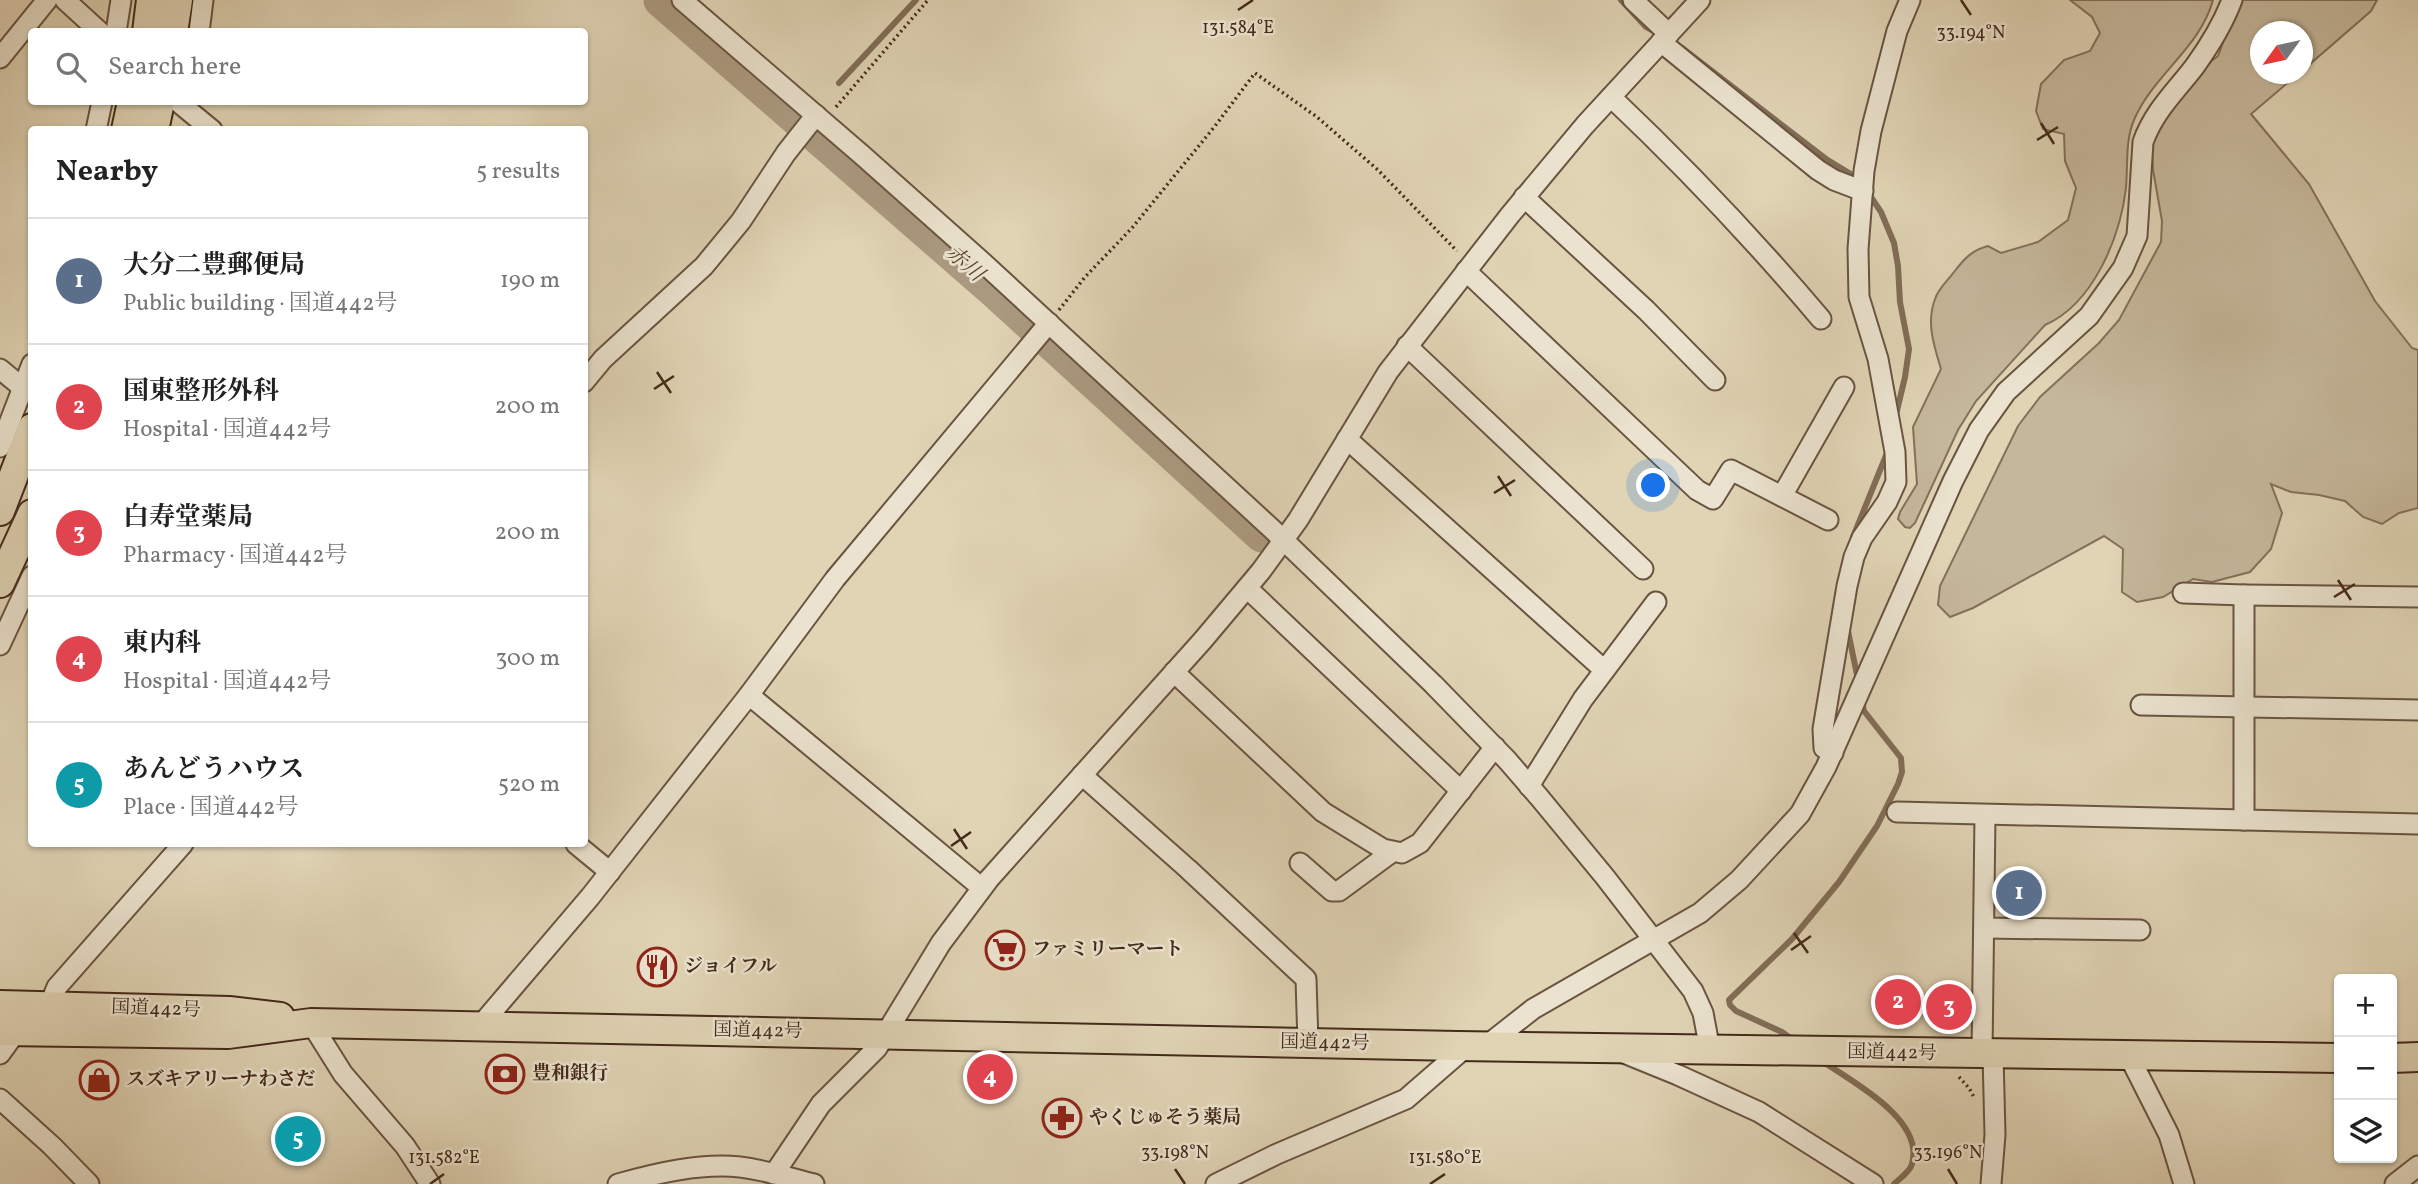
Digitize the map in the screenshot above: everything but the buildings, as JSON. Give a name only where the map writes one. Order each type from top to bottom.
[{"type":"highway","points":[[148,28],[151,0]]},
{"type":"highway","points":[[174,28],[178,0]]},
{"type":"highway","points":[[127,126],[131,105]]},
{"type":"highway","points":[[158,126],[176,105]]},
{"type":"highway","points":[[0,511],[28,438]]},
{"type":"highway","points":[[0,583],[28,523]]},
{"type":"highway","name":"国道442号","points":[[0,1005],[229,1011],[311,1023],[1477,1046],[2334,1058]]},
{"type":"highway","name":"国道442号","points":[[5,1039],[228,1034],[311,1023]]},
{"type":"highway","points":[[2397,1058],[2418,1057]]},
{"type":"street","points":[[0,58],[47,0]]},
{"type":"street","points":[[65,0],[96,28]]},
{"type":"street","points":[[117,28],[121,0]]},
{"type":"street","points":[[200,28],[203,0]]},
{"type":"street","points":[[682,0],[820,118],[1049,323],[1284,541],[1495,747],[1605,877],[1699,1002],[1710,1050]]},
{"type":"street","points":[[1633,0],[1665,38],[1818,170],[1834,180],[1863,191]]},
{"type":"street","points":[[774,1174],[821,1104],[865,1061],[887,1034],[941,943],[982,888],[1174,672],[1284,541],[1407,346],[1524,197],[1700,0]]},
{"type":"street","points":[[1833,753],[1824,748],[1823,729],[1850,572],[1862,538],[1896,482],[1897,468],[1875,347],[1859,297],[1858,249],[1871,131],[1897,31],[1910,0]]},
{"type":"street","points":[[1216,1184],[1277,1154],[1406,1099],[1477,1046],[1533,1009],[1684,923],[1715,901],[1780,839],[1809,802],[1833,753],[1953,481],[1979,430],[2006,392],[2089,316],[2123,268],[2137,236],[2143,142],[2162,105],[2211,42],[2232,0]]},
{"type":"street","points":[[1611,97],[1684,167],[1769,258],[1821,319]]},
{"type":"street","points":[[97,126],[101,105]]},
{"type":"street","points":[[178,105],[180,126]]},
{"type":"street","points":[[181,105],[207,126]]},
{"type":"street","points":[[588,377],[603,359],[704,266],[741,221],[786,153],[820,118]]},
{"type":"street","points":[[1524,197],[1637,301],[1715,380]]},
{"type":"street","points":[[1469,267],[1697,490],[1713,499],[1731,470],[1828,520]]},
{"type":"street","points":[[480,1026],[610,872],[749,695],[835,579],[1049,323]]},
{"type":"street","points":[[1407,346],[1643,569]]},
{"type":"street","points":[[0,369],[23,388]]},
{"type":"street","points":[[0,447],[28,375]]},
{"type":"street","points":[[1782,496],[1844,387]]},
{"type":"street","points":[[1347,439],[1603,670]]},
{"type":"street","points":[[0,645],[28,585]]},
{"type":"street","points":[[1247,588],[1461,791]]},
{"type":"street","points":[[2183,593],[2418,597]]},
{"type":"street","points":[[2244,596],[2244,820]]},
{"type":"street","points":[[1529,786],[1603,670],[1656,602]]},
{"type":"street","points":[[1174,672],[1315,805],[1383,849],[1392,852],[1402,853],[1420,843],[1495,747]]},
{"type":"street","points":[[749,695],[982,888]]},
{"type":"street","points":[[2141,705],[2418,710]]},
{"type":"street","points":[[1082,775],[1306,979],[1308,1043]]},
{"type":"street","points":[[1897,812],[2418,824]]},
{"type":"street","points":[[1985,816],[1987,1054],[1995,1135],[1991,1184]]},
{"type":"street","points":[[49,1006],[57,987],[180,847]]},
{"type":"street","points":[[580,847],[610,872]]},
{"type":"street","points":[[1300,863],[1332,891],[1339,891],[1392,852]]},
{"type":"street","points":[[1984,928],[2140,930]]},
{"type":"street","points":[[311,1023],[342,1074],[399,1138],[430,1184]]},
{"type":"street","points":[[1610,1048],[1759,1112],[1873,1184]]},
{"type":"street","points":[[2129,1056],[2169,1135],[2184,1184]]},
{"type":"street","points":[[0,1100],[52,1146],[89,1184]]},
{"type":"street","points":[[618,1184],[676,1170],[722,1166],[774,1174],[814,1184]]},
{"type":"street","points":[[2395,1184],[2418,1166]]},
{"type":"path","points":[[820,118],[928,0]]},
{"type":"path","points":[[1049,323],[1085,277],[1132,228],[1215,127],[1255,73],[1317,117],[1378,170],[1460,254],[1469,267]]},
{"type":"shaded area","points":[[2070,0],[2213,0],[2198,33],[2153,89],[2134,120],[2128,145],[2126,188],[2118,228],[2090,286],[2062,315],[2045,325],[1976,401],[1958,430],[1915,523],[1910,528],[1905,527],[1898,519],[1917,484],[1913,427],[1941,369],[1931,326],[1936,295],[1961,263],[1977,250],[1988,246],[2001,253],[2038,242],[2068,220],[2076,188],[2065,161],[2064,134],[2043,129],[2036,111],[2041,84],[2064,60],[2090,51],[2100,33],[2092,17]]},
{"type":"shaded area","points":[[2239,0],[2377,0],[2371,11],[2313,61],[2313,21],[2250,21],[2250,84],[2286,84],[2251,114],[2309,184],[2375,301],[2412,348],[2418,350],[2418,508],[2399,513],[2382,524],[2363,517],[2345,501],[2291,492],[2271,484],[2282,513],[2271,549],[2250,572],[2212,582],[2193,579],[2163,597],[2137,602],[2122,592],[2123,549],[2104,536],[1973,608],[1950,617],[1938,605],[1940,586],[2018,426],[2040,397],[2099,343],[2119,320],[2161,242],[2162,221],[2153,170],[2151,134],[2199,71],[2218,56]]},
{"type":"waterway","name":"赤川","points":[[661,0],[995,291],[1262,535]]},
{"type":"waterway","points":[[839,83],[916,0]]},
{"type":"waterway","points":[[1621,0],[1646,27],[1655,32]]},
{"type":"waterway","points":[[1682,48],[1826,159],[1859,179]]},
{"type":"waterway","points":[[1867,191],[1881,212],[1894,243],[1900,302],[1909,349],[1895,419]]},
{"type":"waterway","points":[[1853,537],[1887,453]]},
{"type":"waterway","points":[[1847,626],[1858,680]]},
{"type":"waterway","points":[[1793,1040],[1782,1032],[1736,1011],[1729,1000],[1792,939],[1839,882],[1877,826],[1898,784],[1902,772],[1901,758],[1864,711],[1862,701]]},
{"type":"waterway","points":[[1822,1061],[1883,1103],[1908,1132],[1913,1147],[1912,1164],[1894,1184]]},
{"type":"place","name":"大分二豊郵便局","points":[[2019,893]]},
{"type":"place","name":"ファミリーマート","points":[[1005,950]]},
{"type":"place","name":"ジョイフル","points":[[657,967]]},
{"type":"place","name":"国東整形外科","points":[[1898,1002]]},
{"type":"place","name":"白寿堂薬局","points":[[1949,1007]]},
{"type":"place","name":"豊和銀行","points":[[505,1074]]},
{"type":"place","name":"東内科","points":[[990,1077]]},
{"type":"place","name":"スズキアリーナわさだ","points":[[99,1080]]},
{"type":"place","name":"やくじゅそう薬局","points":[[1062,1118]]},
{"type":"place","name":"あんどうハウス","points":[[298,1139]]}]
